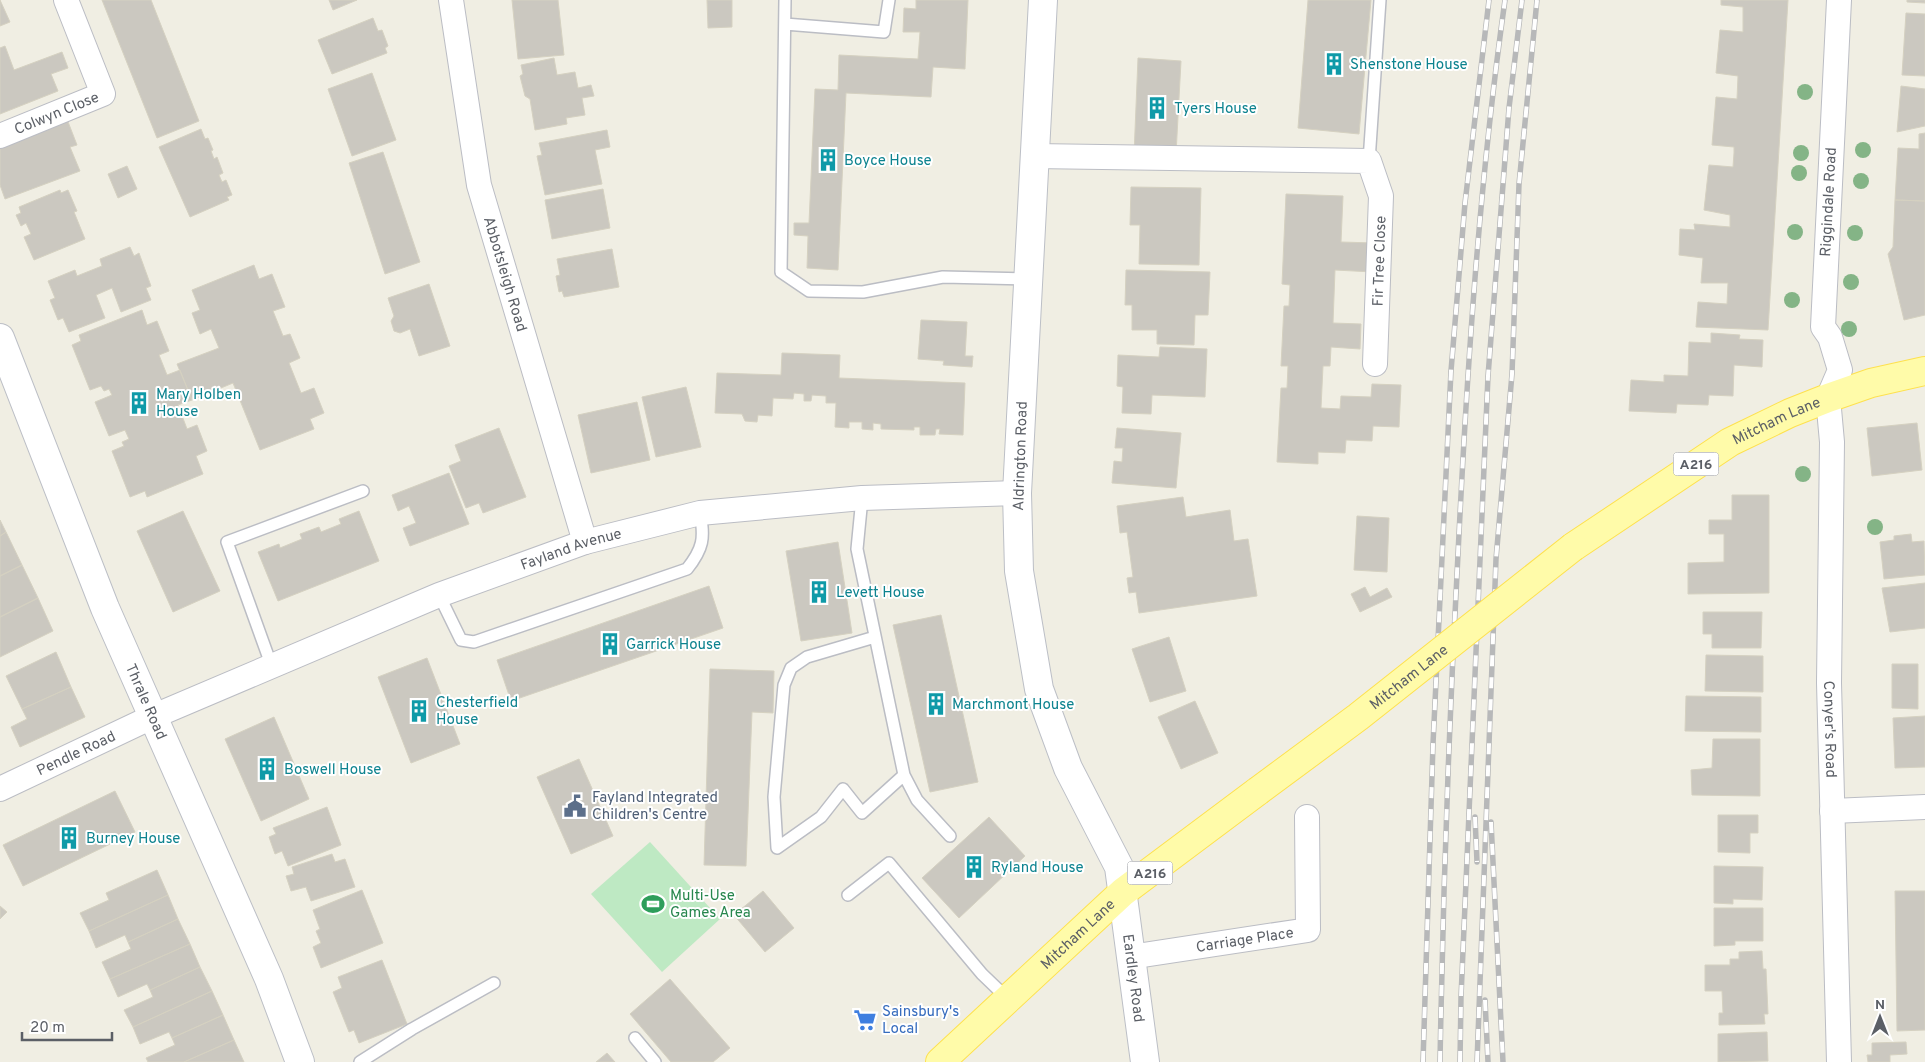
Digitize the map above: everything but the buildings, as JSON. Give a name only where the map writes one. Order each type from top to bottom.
[{"type":"main road","name":"Mitcham Lane","points":[[940,1062],[1123,892],[1358,717],[1573,548],[1730,442],[1790,413],[1828,398],[1871,383],[1925,371]]},
{"type":"street","name":"Colwyn Close","points":[[0,136],[103,94],[66,0]]},
{"type":"street","name":"Abbotsleigh Road","points":[[451,0],[479,185],[585,542]]},
{"type":"street","name":"Aldrington Road","points":[[1043,0],[1017,492],[1019,571],[1039,689],[1068,768],[1119,868],[1123,892]]},
{"type":"street","name":"Riggindale Road","points":[[1828,398],[1840,370],[1830,337],[1823,327],[1839,0]]},
{"type":"street","points":[[1034,156],[1369,161]]},
{"type":"street","name":"Fir Tree Close","points":[[1369,161],[1382,196],[1375,364]]},
{"type":"street","name":"Thrale Road","points":[[0,338],[7,379],[152,717],[269,979],[300,1062]]},
{"type":"street","name":"Conyer's Road","points":[[1828,398],[1832,442],[1829,683],[1839,1062]]},
{"type":"street","name":"Fayland Avenue","points":[[152,717],[439,595],[585,542],[700,512],[862,498],[1017,492]]},
{"type":"street","name":"Pendle Road","points":[[0,788],[152,717]]},
{"type":"street","points":[[1832,811],[1925,807]]},
{"type":"street","name":"Carriage Place","points":[[1130,957],[1308,930],[1307,816]]},
{"type":"street","name":"Eardley Road","points":[[1123,892],[1145,1062]]},
{"type":"lane","points":[[786,0],[781,272],[810,291],[862,292],[943,277],[1028,279]]},
{"type":"lane","points":[[785,24],[884,32],[889,0]]},
{"type":"lane","points":[[1369,161],[1380,0]]},
{"type":"lane","points":[[272,667],[227,542],[363,490]]},
{"type":"lane","points":[[862,498],[857,549],[904,775],[917,800],[950,836]]},
{"type":"lane","points":[[439,595],[461,640],[474,642],[686,569],[698,556],[704,532],[700,512]]},
{"type":"lane","points":[[875,637],[807,657],[791,668],[784,685],[774,796],[777,848],[821,816],[843,789],[862,813],[904,775]]},
{"type":"lane","points":[[848,895],[889,864],[982,974],[1008,999]]},
{"type":"lane","points":[[360,1062],[412,1029],[494,983]]},
{"type":"lane","points":[[635,1038],[655,1062]]},
{"type":"green space","name":"Multi-Use Games Area","points":[[650,842],[720,919],[662,972],[591,894]]},
{"type":"railway","points":[[1423,1062],[1433,744],[1451,371],[1465,203],[1489,0]]},
{"type":"railway","points":[[1440,1062],[1449,744],[1465,415],[1481,207],[1505,0]]},
{"type":"railway","points":[[1460,1062],[1461,997],[1488,376],[1509,108],[1522,0]]},
{"type":"railway","points":[[1477,1062],[1496,559],[1512,374],[1519,184],[1537,0]]},
{"type":"railway","points":[[1475,817],[1477,862]]},
{"type":"railway","points":[[1491,822],[1503,1062]]},
{"type":"railway","points":[[1485,1000],[1488,1062]]},
{"type":"place","name":"Shenstone House","points":[[1334,64]]},
{"type":"place","name":"Tyers House","points":[[1157,108]]},
{"type":"place","name":"Boyce House","points":[[828,160]]},
{"type":"place","name":"Mary Holben House","points":[[139,403]]},
{"type":"place","name":"Levett House","points":[[819,592]]},
{"type":"place","name":"Garrick House","points":[[610,644]]},
{"type":"place","name":"Marchmont House","points":[[936,704]]},
{"type":"place","name":"Chesterfield House","points":[[419,711]]},
{"type":"place","name":"Boswell House","points":[[267,769]]},
{"type":"place","name":"Fayland Integrated Children's Centre","points":[[575,806]]},
{"type":"place","name":"Burney House","points":[[69,838]]},
{"type":"place","name":"Ryland House","points":[[974,867]]},
{"type":"place","name":"Multi-Use Games Area","points":[[653,904]]},
{"type":"place","name":"Sainsbury's Local","points":[[865,1020]]}]
